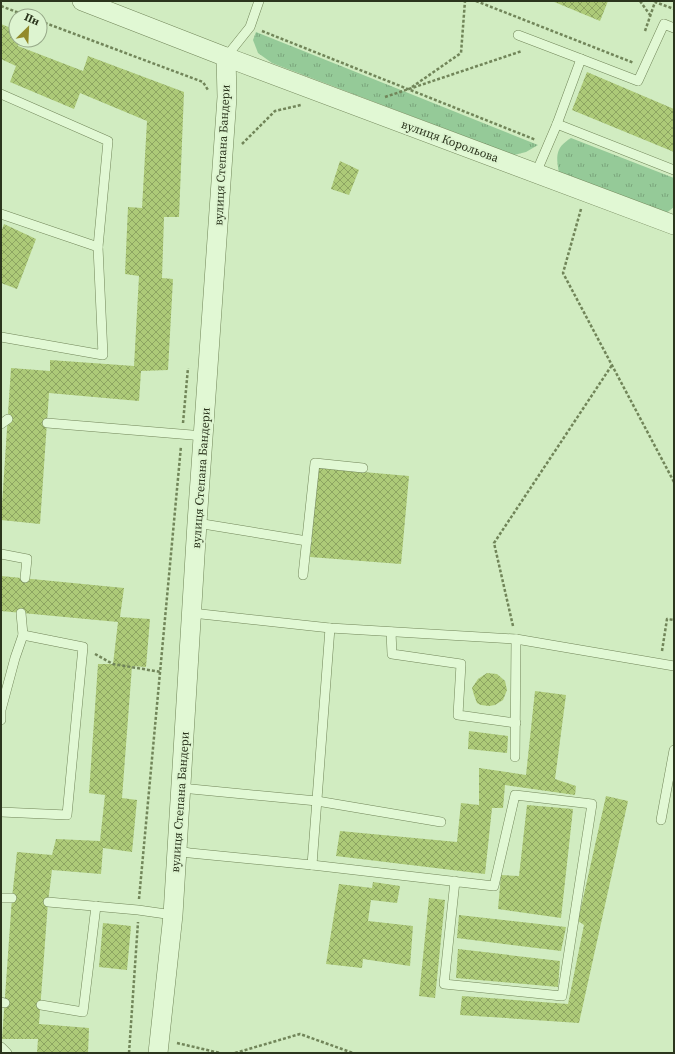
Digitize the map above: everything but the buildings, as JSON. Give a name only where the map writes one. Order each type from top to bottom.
[{"type":"street","points":[[82,1],[226,57]]},
{"type":"street","name":"вулиця Корольова","points":[[226,57],[674,225]]},
{"type":"street","name":"вулиця Степана Бандери","points":[[159,1045],[173,915],[197,523],[227,97],[226,57]]},
{"type":"lane","points":[[226,57],[250,26],[256,2]]},
{"type":"lane","points":[[518,35],[638,81],[664,24],[674,28]]},
{"type":"lane","points":[[536,173],[557,124],[581,59]]},
{"type":"lane","points":[[1,94],[108,141],[98,246],[103,355],[1,337]]},
{"type":"lane","points":[[557,124],[674,170]]},
{"type":"lane","points":[[1,214],[98,246]]},
{"type":"lane","points":[[47,423],[204,436]]},
{"type":"lane","points":[[303,575],[315,463],[363,468]]},
{"type":"lane","points":[[197,523],[307,541]]},
{"type":"lane","points":[[1,554],[27,559],[24,578]]},
{"type":"lane","points":[[1,720],[1,710],[15,658],[23,635],[21,613]]},
{"type":"lane","points":[[192,613],[330,628],[516,639],[674,666]]},
{"type":"lane","points":[[312,865],[330,628]]},
{"type":"lane","points":[[391,632],[392,654],[461,664],[458,715],[516,723]]},
{"type":"lane","points":[[1,812],[67,815],[83,647],[23,635]]},
{"type":"lane","points":[[515,757],[516,639]]},
{"type":"lane","points":[[661,820],[674,750]]},
{"type":"lane","points":[[181,788],[317,801],[441,822]]},
{"type":"lane","points":[[177,850],[190,853],[312,865],[455,881],[494,886],[515,795],[592,804],[562,996],[444,984],[455,881]]},
{"type":"lane","points":[[1,898],[12,898]]},
{"type":"lane","points":[[48,902],[138,910],[173,915]]},
{"type":"lane","points":[[41,1005],[83,1012],[96,906]]},
{"type":"lane","points":[[1,1046],[7,1053]]},
{"type":"path","points":[[408,90],[461,53],[465,1]]},
{"type":"path","points":[[476,1],[634,63],[636,56]]},
{"type":"path","points":[[640,1],[650,16]]},
{"type":"path","points":[[643,36],[655,2],[674,9]]},
{"type":"path","points":[[48,24],[203,82],[211,94]]},
{"type":"path","points":[[250,26],[548,145]]},
{"type":"path","points":[[408,90],[541,44]]},
{"type":"path","points":[[242,137],[242,144],[275,111],[302,104]]},
{"type":"path","points":[[587,192],[563,274],[674,482]]},
{"type":"path","points":[[129,1053],[138,910],[189,364]]},
{"type":"path","points":[[516,639],[494,543],[612,365]]},
{"type":"path","points":[[660,664],[667,619],[674,620]]},
{"type":"path","points":[[83,647],[113,664],[161,672]]},
{"type":"path","points":[[235,1053],[300,1034],[353,1053]]},
{"type":"path","points":[[159,1045],[220,1053]]},
{"type":"green space","points":[[256,32],[538,145],[526,152],[514,155],[272,63],[258,53],[253,40]]},
{"type":"green space","points":[[571,138],[674,178],[674,207],[665,214],[559,173],[557,157],[559,149]]}]
